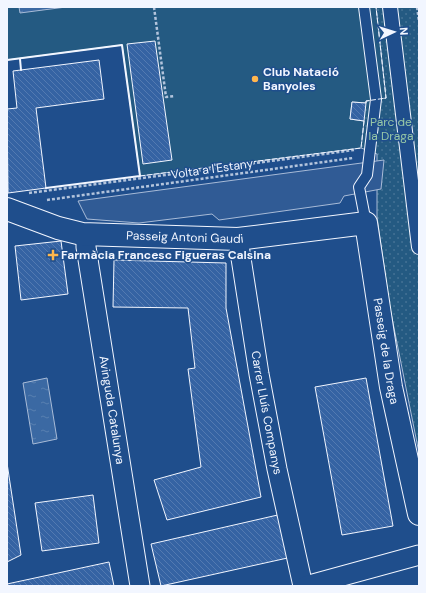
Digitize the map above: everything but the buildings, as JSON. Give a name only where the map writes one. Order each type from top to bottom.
[{"type":"street","points":[[390,7],[419,247]]},
{"type":"street","name":"Passeig Antoni Gaudi","points":[[7,210],[58,228],[86,234],[238,239],[366,224]]},
{"type":"street","name":"Passeig de la Draga","points":[[366,224],[391,387],[419,514]]},
{"type":"street","name":"Avinguda Catalunya","points":[[86,234],[86,247],[140,586]]},
{"type":"street","name":"Carrer Lluís Companys","points":[[238,239],[261,381],[303,586]]},
{"type":"street","points":[[306,586],[419,555]]},
{"type":"lane","points":[[364,7],[376,99],[370,152]]},
{"type":"lane","name":"Passeig de la Draga","points":[[366,224],[359,187],[367,175],[370,152]]},
{"type":"path","points":[[154,7],[166,97],[175,96]]},
{"type":"path","points":[[417,7],[419,21]]},
{"type":"path","name":"Volta a l'Estany","points":[[27,193],[48,192],[370,152]]},
{"type":"path","name":"Volta a l'Estany","points":[[42,200],[370,152]]},
{"type":"green space","name":"Club Natació Banyoles","points":[[7,7],[376,7],[386,98],[366,101],[366,103],[352,102],[350,119],[364,121],[361,148],[140,176],[122,45],[7,60]]},
{"type":"green space","name":"Parc de la Draga","points":[[376,7],[419,7],[419,453],[390,308],[377,217],[377,154],[361,148],[364,121],[350,119],[352,102],[366,103],[366,101],[386,98]]},
{"type":"shaded area","points":[[384,160],[381,189],[344,196],[340,203],[219,220],[212,214],[139,223],[87,219],[78,201]]},
{"type":"water","points":[[19,7],[66,7],[20,13]]},
{"type":"water","points":[[47,378],[57,439],[33,444],[23,383]]},
{"type":"fence","points":[[366,103],[366,101],[386,98],[376,7]]},
{"type":"fence","points":[[140,176],[361,148],[364,121]]},
{"type":"wall","points":[[7,60],[122,45],[140,176],[46,188]]},
{"type":"wall","points":[[20,59],[21,70]]},
{"type":"place","name":"Club Natació Banyoles","points":[[255,79]]},
{"type":"place","name":"Farmàcia Francesc Figueras Calsina","points":[[53,255]]}]
